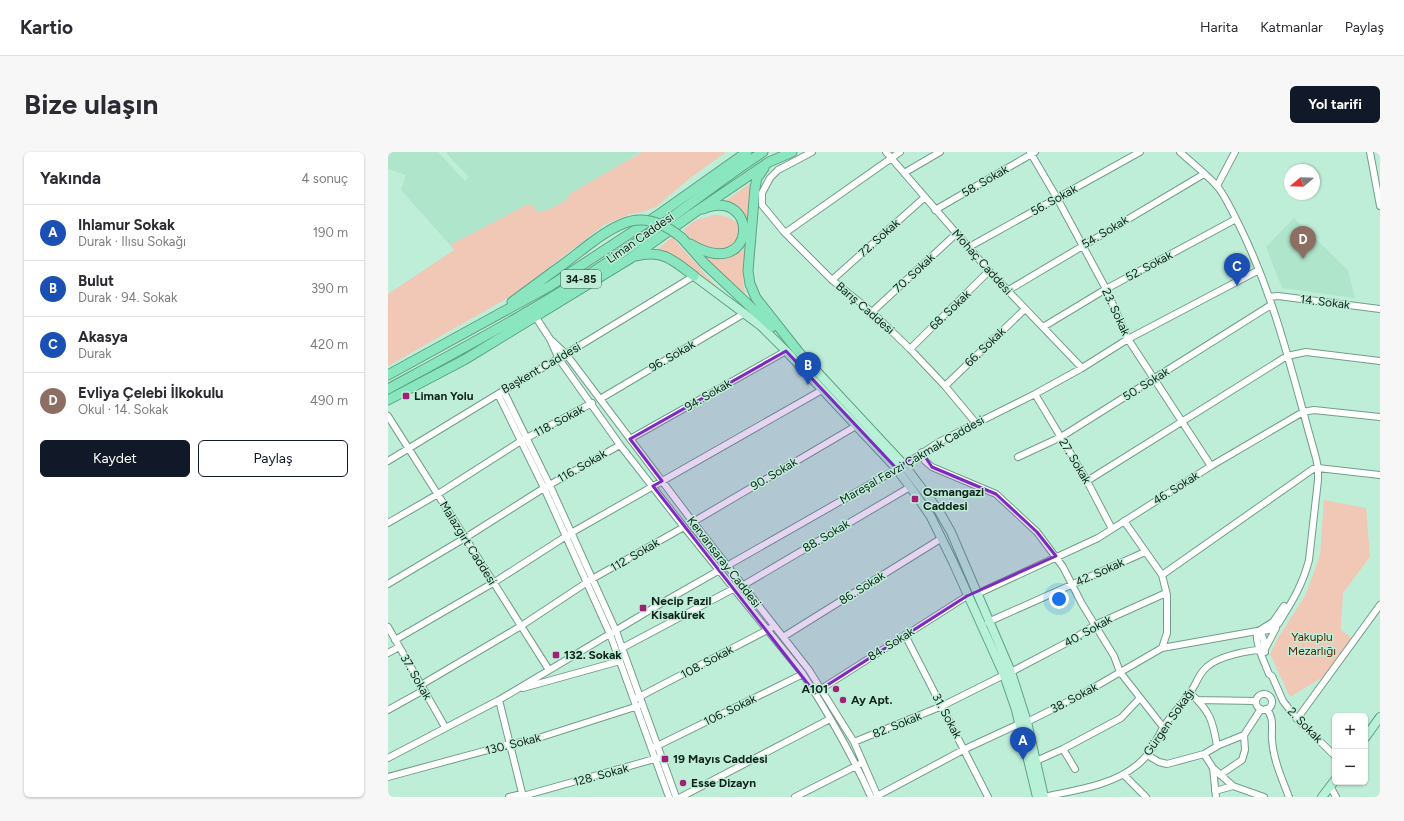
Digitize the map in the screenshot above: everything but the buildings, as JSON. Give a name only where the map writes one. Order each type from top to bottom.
[{"type":"highway","points":[[676,202],[689,188],[734,152]]},
{"type":"highway","name":"Liman Caddesi","points":[[388,375],[550,286],[676,202],[747,152]]},
{"type":"highway","name":"Liman Caddesi","points":[[388,389],[557,294],[623,252],[718,182],[763,152]]},
{"type":"highway","points":[[388,400],[464,360],[631,258],[769,162],[792,152]]},
{"type":"highway","points":[[769,162],[757,178],[755,188],[748,271],[750,284],[756,298],[797,350]]},
{"type":"highway","points":[[459,337],[554,271],[612,228],[624,222],[645,219],[657,222],[671,229],[682,238],[708,253],[726,253],[733,250],[740,244],[744,234],[744,226],[736,212],[728,207],[717,206],[705,208],[691,215]]},
{"type":"highway","points":[[682,238],[704,264],[797,350]]},
{"type":"highway","points":[[631,258],[647,253],[657,254],[670,258],[694,276]]},
{"type":"main road","points":[[694,276],[761,326],[896,468],[931,517],[1007,674]]},
{"type":"main road","points":[[797,350],[904,465],[942,516],[951,532],[977,594],[1007,674],[1036,761],[1043,797]]},
{"type":"main road","points":[[968,596],[977,594]]},
{"type":"main road","points":[[1368,734],[1380,717]]},
{"type":"main road","points":[[1023,723],[1036,797]]},
{"type":"main road","points":[[1322,797],[1332,784]]},
{"type":"street","name":"Barış Caddesi","points":[[812,152],[778,170],[770,178],[762,192],[762,206],[785,233],[832,280],[872,312],[910,349],[976,422]]},
{"type":"street","name":"Mohaç Caddesi","points":[[886,152],[1007,291],[1082,368]]},
{"type":"street","points":[[785,233],[900,152]]},
{"type":"street","points":[[904,173],[940,152]]},
{"type":"street","name":"56. Sokak","points":[[969,247],[1140,152]]},
{"type":"street","points":[[1180,152],[1217,186],[1236,219],[1259,270],[1272,305],[1318,468],[1309,560],[1306,572],[1298,590],[1262,650]]},
{"type":"street","points":[[1217,186],[1235,152]]},
{"type":"street","points":[[1370,152],[1380,206]]},
{"type":"street","name":"23. Sokak","points":[[1032,153],[1058,198],[1106,289],[1128,339],[1211,466]]},
{"type":"street","name":"58. Sokak","points":[[935,210],[1032,153]]},
{"type":"street","name":"54. Sokak","points":[[1007,291],[1204,174]]},
{"type":"street","name":"72. Sokak","points":[[832,280],[925,197]]},
{"type":"street","name":"52. Sokak","points":[[1043,327],[1106,289],[1236,219]]},
{"type":"street","name":"70. Sokak","points":[[872,312],[957,233]]},
{"type":"street","name":"Mareşal Fevzi Çakmak Caddesi","points":[[514,690],[719,570],[896,468],[904,465],[922,452],[976,422],[1035,394],[1082,368],[1128,339],[1259,270]]},
{"type":"street","name":"68. Sokak","points":[[910,349],[989,271]]},
{"type":"street","name":"Başkent Caddesi","points":[[388,461],[694,276]]},
{"type":"street","name":"14. Sokak","points":[[1269,297],[1278,296],[1380,309]]},
{"type":"street","name":"50. Sokak","points":[[1018,457],[1061,437],[1272,305]]},
{"type":"street","name":"66. Sokak","points":[[945,386],[1025,309]]},
{"type":"street","name":"96. Sokak","points":[[600,399],[745,313]]},
{"type":"street","name":"Kervansaray Caddesi","points":[[535,316],[550,340],[559,359],[592,403],[620,445],[733,589],[803,674],[875,797]]},
{"type":"street","name":"Kervansaray Caddesi","points":[[550,340],[566,354],[742,586],[810,670],[854,742],[864,762],[875,797]]},
{"type":"street","name":"94. Sokak","points":[[630,439],[786,351]]},
{"type":"street","points":[[1087,481],[1287,356],[1306,352],[1380,361]]},
{"type":"street","points":[[395,640],[493,583],[568,535],[822,390]]},
{"type":"street","points":[[500,392],[524,440],[613,633],[622,648],[637,698],[636,708],[655,747],[662,756],[676,797]]},
{"type":"street","name":"27. Sokak","points":[[1035,394],[1087,481],[1112,529]]},
{"type":"street","name":"118. Sokak","points":[[388,523],[438,494],[524,440],[592,403]]},
{"type":"street","name":"46. Sokak","points":[[977,594],[1056,556],[1098,538],[1211,466],[1303,412],[1314,410],[1380,417]]},
{"type":"street","name":"Malazgirt Caddesi","points":[[388,416],[549,670]]},
{"type":"street","name":"90. Sokak","points":[[693,522],[856,426]]},
{"type":"street","name":"116. Sokak","points":[[388,584],[546,487],[620,445]]},
{"type":"street","points":[[922,452],[925,461],[932,467],[996,494],[1037,532],[1056,556],[1095,626],[1114,656],[1120,672],[1163,727]]},
{"type":"street","points":[[1283,701],[1272,676],[1269,674],[1262,650],[1262,635],[1257,631],[1273,622],[1290,597],[1300,577],[1306,556],[1313,490],[1318,468]]},
{"type":"street","points":[[1162,575],[1313,469],[1318,468],[1380,475]]},
{"type":"street","name":"88. Sokak","points":[[742,586],[910,486]]},
{"type":"street","points":[[1124,521],[1162,575],[1167,595],[1167,633],[1162,648]]},
{"type":"street","name":"112. Sokak","points":[[388,710],[590,581],[684,527]]},
{"type":"street","name":"86. Sokak","points":[[783,637],[942,538]]},
{"type":"street","name":"42. Sokak","points":[[988,622],[1145,552]]},
{"type":"street","points":[[622,648],[733,589]]},
{"type":"street","name":"40. Sokak","points":[[1007,674],[1070,642],[1095,626],[1166,593]]},
{"type":"street","name":"84. Sokak","points":[[815,693],[968,596]]},
{"type":"street","points":[[1296,720],[1380,605]]},
{"type":"street","name":"38. Sokak","points":[[875,797],[965,749],[1079,696],[1162,648],[1269,630],[1278,624]]},
{"type":"street","name":"37. Sokak","points":[[388,627],[445,727]]},
{"type":"street","name":"108. Sokak","points":[[637,698],[774,627]]},
{"type":"street","points":[[613,633],[620,661],[637,698],[643,704],[655,747],[655,760],[669,797]]},
{"type":"street","points":[[1167,633],[1171,641],[1182,644]]},
{"type":"street","name":"31. Sokak","points":[[905,635],[965,749],[988,797]]},
{"type":"street","points":[[388,653],[399,647]]},
{"type":"street","name":"Gürgen Sokağı","points":[[1043,797],[1096,786],[1124,774],[1138,764],[1153,748],[1163,727],[1190,693],[1203,670],[1212,663],[1224,657],[1262,650]]},
{"type":"street","points":[[388,758],[499,700],[514,690],[620,661]]},
{"type":"street","name":"106. Sokak","points":[[655,747],[803,674]]},
{"type":"street","name":"82. Sokak","points":[[854,742],[942,706],[1007,674]]},
{"type":"street","points":[[1190,693],[1203,705],[1211,720],[1217,746]]},
{"type":"street","points":[[1147,755],[1159,762],[1167,764],[1204,754],[1217,746],[1244,735],[1264,709],[1270,707],[1272,703],[1270,696],[1265,694],[1261,695],[1256,701]]},
{"type":"street","points":[[1036,761],[1063,749],[1121,718],[1140,698]]},
{"type":"street","points":[[499,700],[523,796]]},
{"type":"street","points":[[1198,700],[1256,701]]},
{"type":"street","points":[[1256,701],[1257,705],[1269,712],[1272,722],[1272,739],[1275,759],[1289,797]]},
{"type":"street","name":"2. Sokak","points":[[1272,703],[1283,701],[1296,720],[1332,753]]},
{"type":"street","name":"130. Sokak","points":[[388,777],[510,744],[529,741],[636,708],[643,704]]},
{"type":"street","points":[[681,797],[830,719]]},
{"type":"street","points":[[1220,775],[1242,760],[1245,750],[1244,735]]},
{"type":"street","points":[[1063,749],[1075,769]]},
{"type":"street","points":[[1204,754],[1213,768],[1233,786],[1264,797]]},
{"type":"street","name":"128. Sokak","points":[[509,797],[523,796],[655,760],[662,756]]},
{"type":"street","points":[[795,797],[864,762]]},
{"type":"street","points":[[1213,768],[1215,794]]},
{"type":"street","points":[[1124,774],[1146,797]]},
{"type":"street","points":[[1333,785],[1336,797]]},
{"type":"street","points":[[1210,797],[1233,786]]},
{"type":"highlighted area","points":[[786,351],[896,468],[922,452],[932,467],[996,494],[1037,532],[1056,556],[967,596],[815,693],[653,486],[662,481],[630,439]]},
{"type":"shaded area","points":[[388,152],[438,152],[465,181],[469,177],[447,154],[447,152],[641,152],[569,195],[569,198],[551,209],[499,220],[450,245],[401,190],[406,175],[388,169]]},
{"type":"shaded area","points":[[1294,218],[1348,270],[1355,298],[1282,288],[1266,247]]},
{"type":"green space","points":[[642,152],[726,152],[689,179],[656,207],[631,214],[604,225],[513,295],[388,366],[388,294],[454,250],[450,245],[528,204],[529,206],[532,204],[536,211],[545,211],[553,208],[569,198],[568,195]]},
{"type":"green space","points":[[751,183],[748,227],[719,205]]},
{"type":"green space","points":[[713,215],[728,217],[739,226],[739,236],[733,247],[720,252],[694,242],[683,230],[694,221]]},
{"type":"green space","points":[[672,237],[719,289],[676,259],[658,249]]},
{"type":"green space","points":[[745,245],[743,279],[745,294],[742,295],[698,253],[712,258],[724,259],[735,255]]},
{"type":"green space","name":"Yakuplu Mezarlığı","points":[[1324,500],[1366,508],[1370,557],[1343,593],[1341,630],[1353,639],[1331,672],[1290,697],[1270,654],[1278,638],[1306,594],[1320,555]]},
{"type":"place","name":"Evliya Çelebi İlkokulu","points":[[1303,259]]},
{"type":"place","name":"Akasya","points":[[1237,286]]},
{"type":"place","name":"Bulut","points":[[808,385]]},
{"type":"place","name":"Liman Yolu","points":[[406,396]]},
{"type":"place","name":"Osmangazi Caddesi","points":[[915,499]]},
{"type":"place","name":"Necip Fazil Kisakürek","points":[[643,608]]},
{"type":"place","name":"132. Sokak","points":[[556,655]]},
{"type":"place","name":"A101","points":[[836,689]]},
{"type":"place","name":"Ay Apt.","points":[[843,700]]},
{"type":"place","name":"19 Mayıs Caddesi","points":[[665,759]]},
{"type":"place","name":"Ihlamur Sokak","points":[[1023,760]]},
{"type":"place","name":"Esse Dizayn","points":[[683,783]]}]
